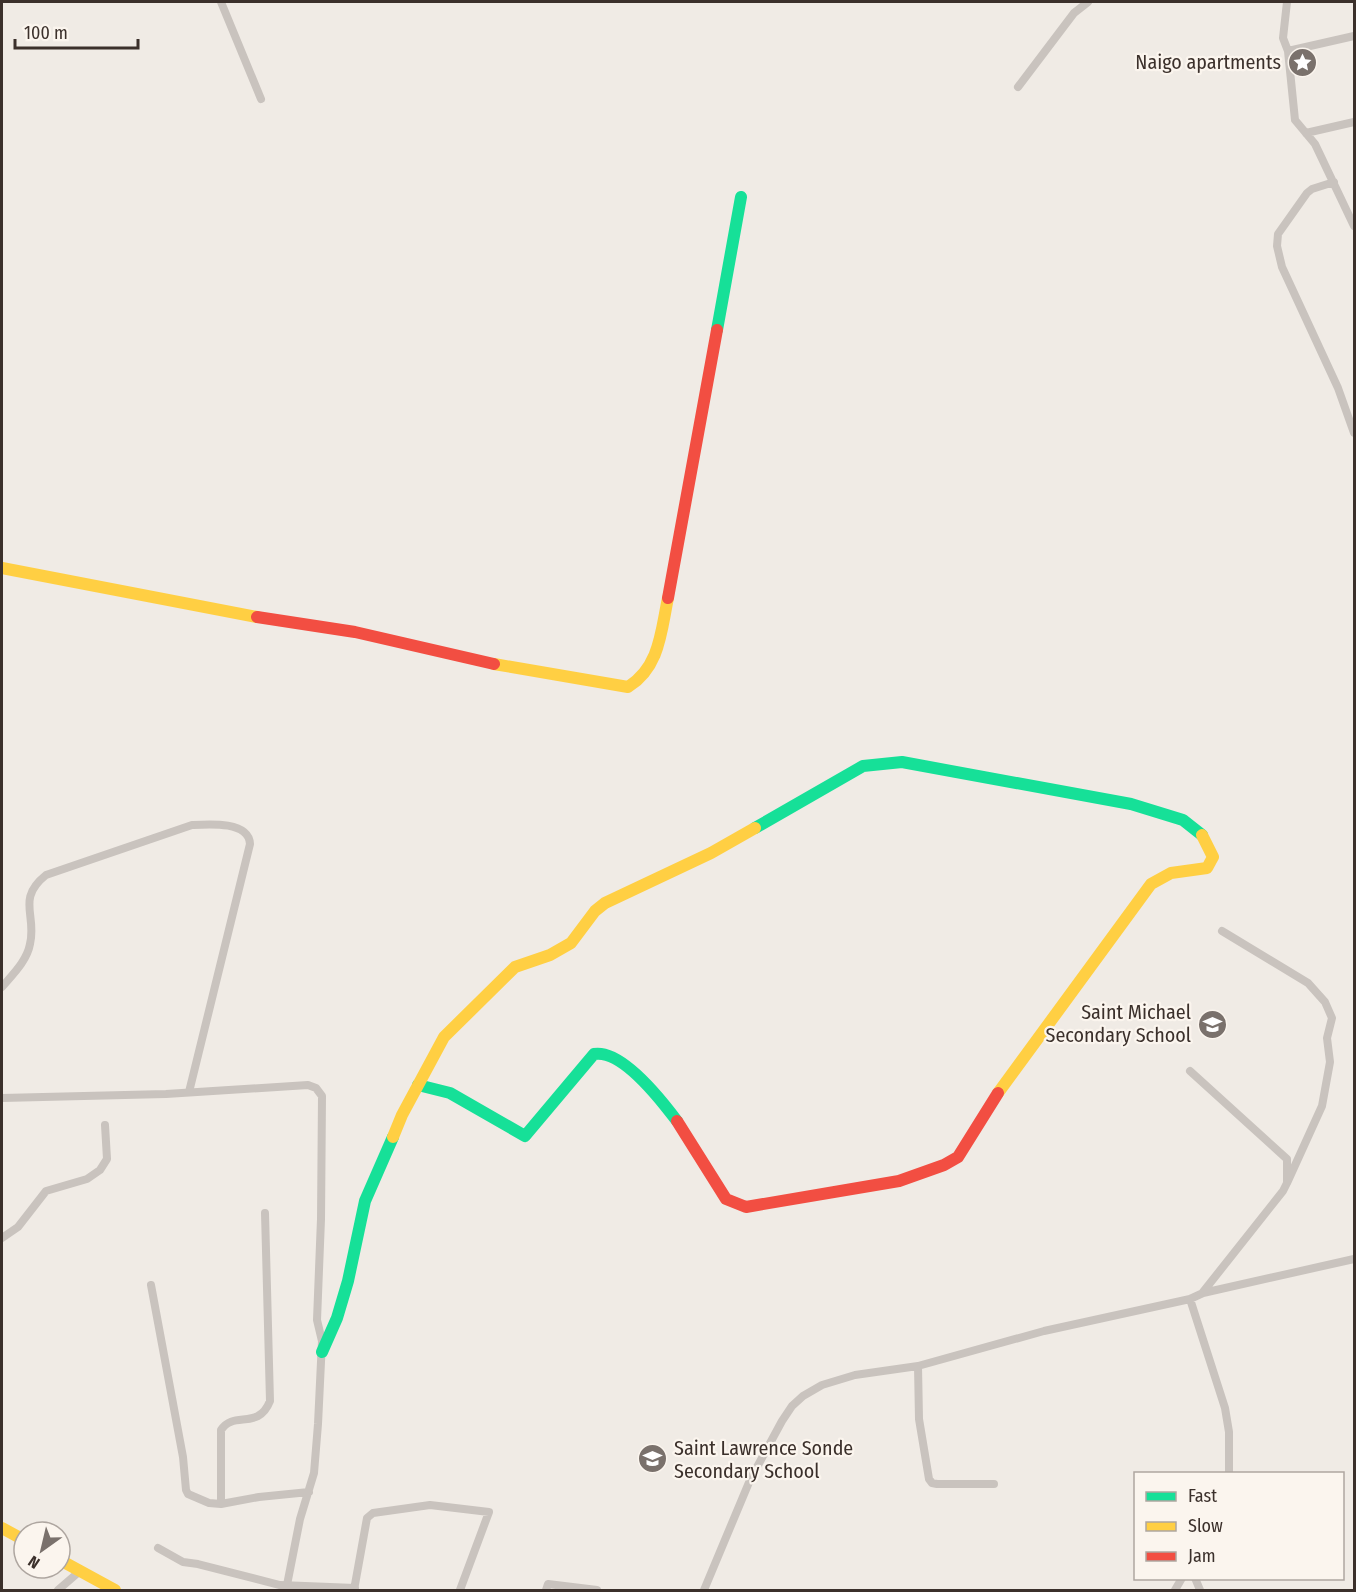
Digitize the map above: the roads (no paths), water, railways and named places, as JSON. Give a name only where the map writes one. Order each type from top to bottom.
[{"type":"street","points":[[221,2],[261,99]]},
{"type":"street","points":[[1017,87],[1074,13],[1088,2]]},
{"type":"street","points":[[1287,2],[1282,38],[1288,51],[1295,120],[1315,144],[1354,226]]},
{"type":"street","points":[[1288,51],[1354,36]]},
{"type":"street","points":[[1306,133],[1354,122]]},
{"type":"street","points":[[1334,182],[1312,189],[1307,193],[1278,234],[1277,246],[1282,267],[1338,388],[1354,432]]},
{"type":"street","points":[[2,568],[237,614],[355,632],[487,663],[628,687],[641,680],[658,650],[741,197]]},
{"type":"street","points":[[322,1352],[340,1309],[365,1201],[402,1115],[434,1053],[444,1037],[515,967],[550,954],[571,943],[595,911],[605,903],[721,848],[863,766],[881,763],[902,762],[1131,804],[1183,820],[1200,832],[1213,857],[1207,868],[1171,872],[1161,875],[1151,884],[993,1100],[958,1157],[944,1165],[899,1181],[746,1207],[738,1204],[726,1198],[662,1099],[630,1070],[607,1054],[594,1054],[525,1136],[450,1093],[418,1085]]},
{"type":"street","points":[[2,987],[24,959],[30,947],[32,934],[28,908],[30,895],[37,883],[46,875],[192,825],[211,824],[235,827],[245,832],[250,838],[250,844],[189,1092]]},
{"type":"street","points":[[1203,1293],[1287,1183],[1322,1106],[1330,1062],[1327,1038],[1332,1018],[1325,1002],[1308,983],[1222,931]]},
{"type":"street","points":[[1190,1071],[1287,1159],[1287,1183]]},
{"type":"street","points":[[2,1098],[189,1092],[308,1085],[316,1088],[322,1096],[317,1320],[322,1352],[314,1473],[300,1519],[287,1588]]},
{"type":"street","points":[[2,1239],[18,1227],[46,1191],[87,1179],[100,1170],[107,1159],[105,1125]]},
{"type":"street","points":[[221,1504],[221,1430],[226,1423],[256,1418],[265,1411],[270,1401],[265,1214]]},
{"type":"street","points":[[704,1590],[750,1480],[792,1406],[803,1396],[822,1385],[855,1375],[918,1366],[1044,1331],[1190,1299],[1203,1293],[1354,1259]]},
{"type":"street","points":[[151,1285],[188,1494],[208,1503],[221,1504],[259,1497],[309,1492]]},
{"type":"street","points":[[1190,1299],[1225,1408],[1229,1432],[1229,1472]]},
{"type":"street","points":[[918,1366],[919,1419],[929,1479],[932,1483],[937,1484],[994,1484]]},
{"type":"street","points":[[158,1548],[183,1562],[287,1588],[355,1589],[367,1518],[373,1513],[430,1505],[489,1512],[460,1590]]},
{"type":"street","points":[[72,1566],[115,1590]]},
{"type":"street","points":[[59,1590],[81,1571]]},
{"type":"street","points":[[546,1590],[548,1584],[597,1590]]},
{"type":"place","name":"Naigo apartments","points":[[1302,62]]},
{"type":"place","name":"Saint Michael Secondary School","points":[[1212,1024]]},
{"type":"place","name":"Saint Lawrence Sonde Secondary School","points":[[653,1459]]}]
